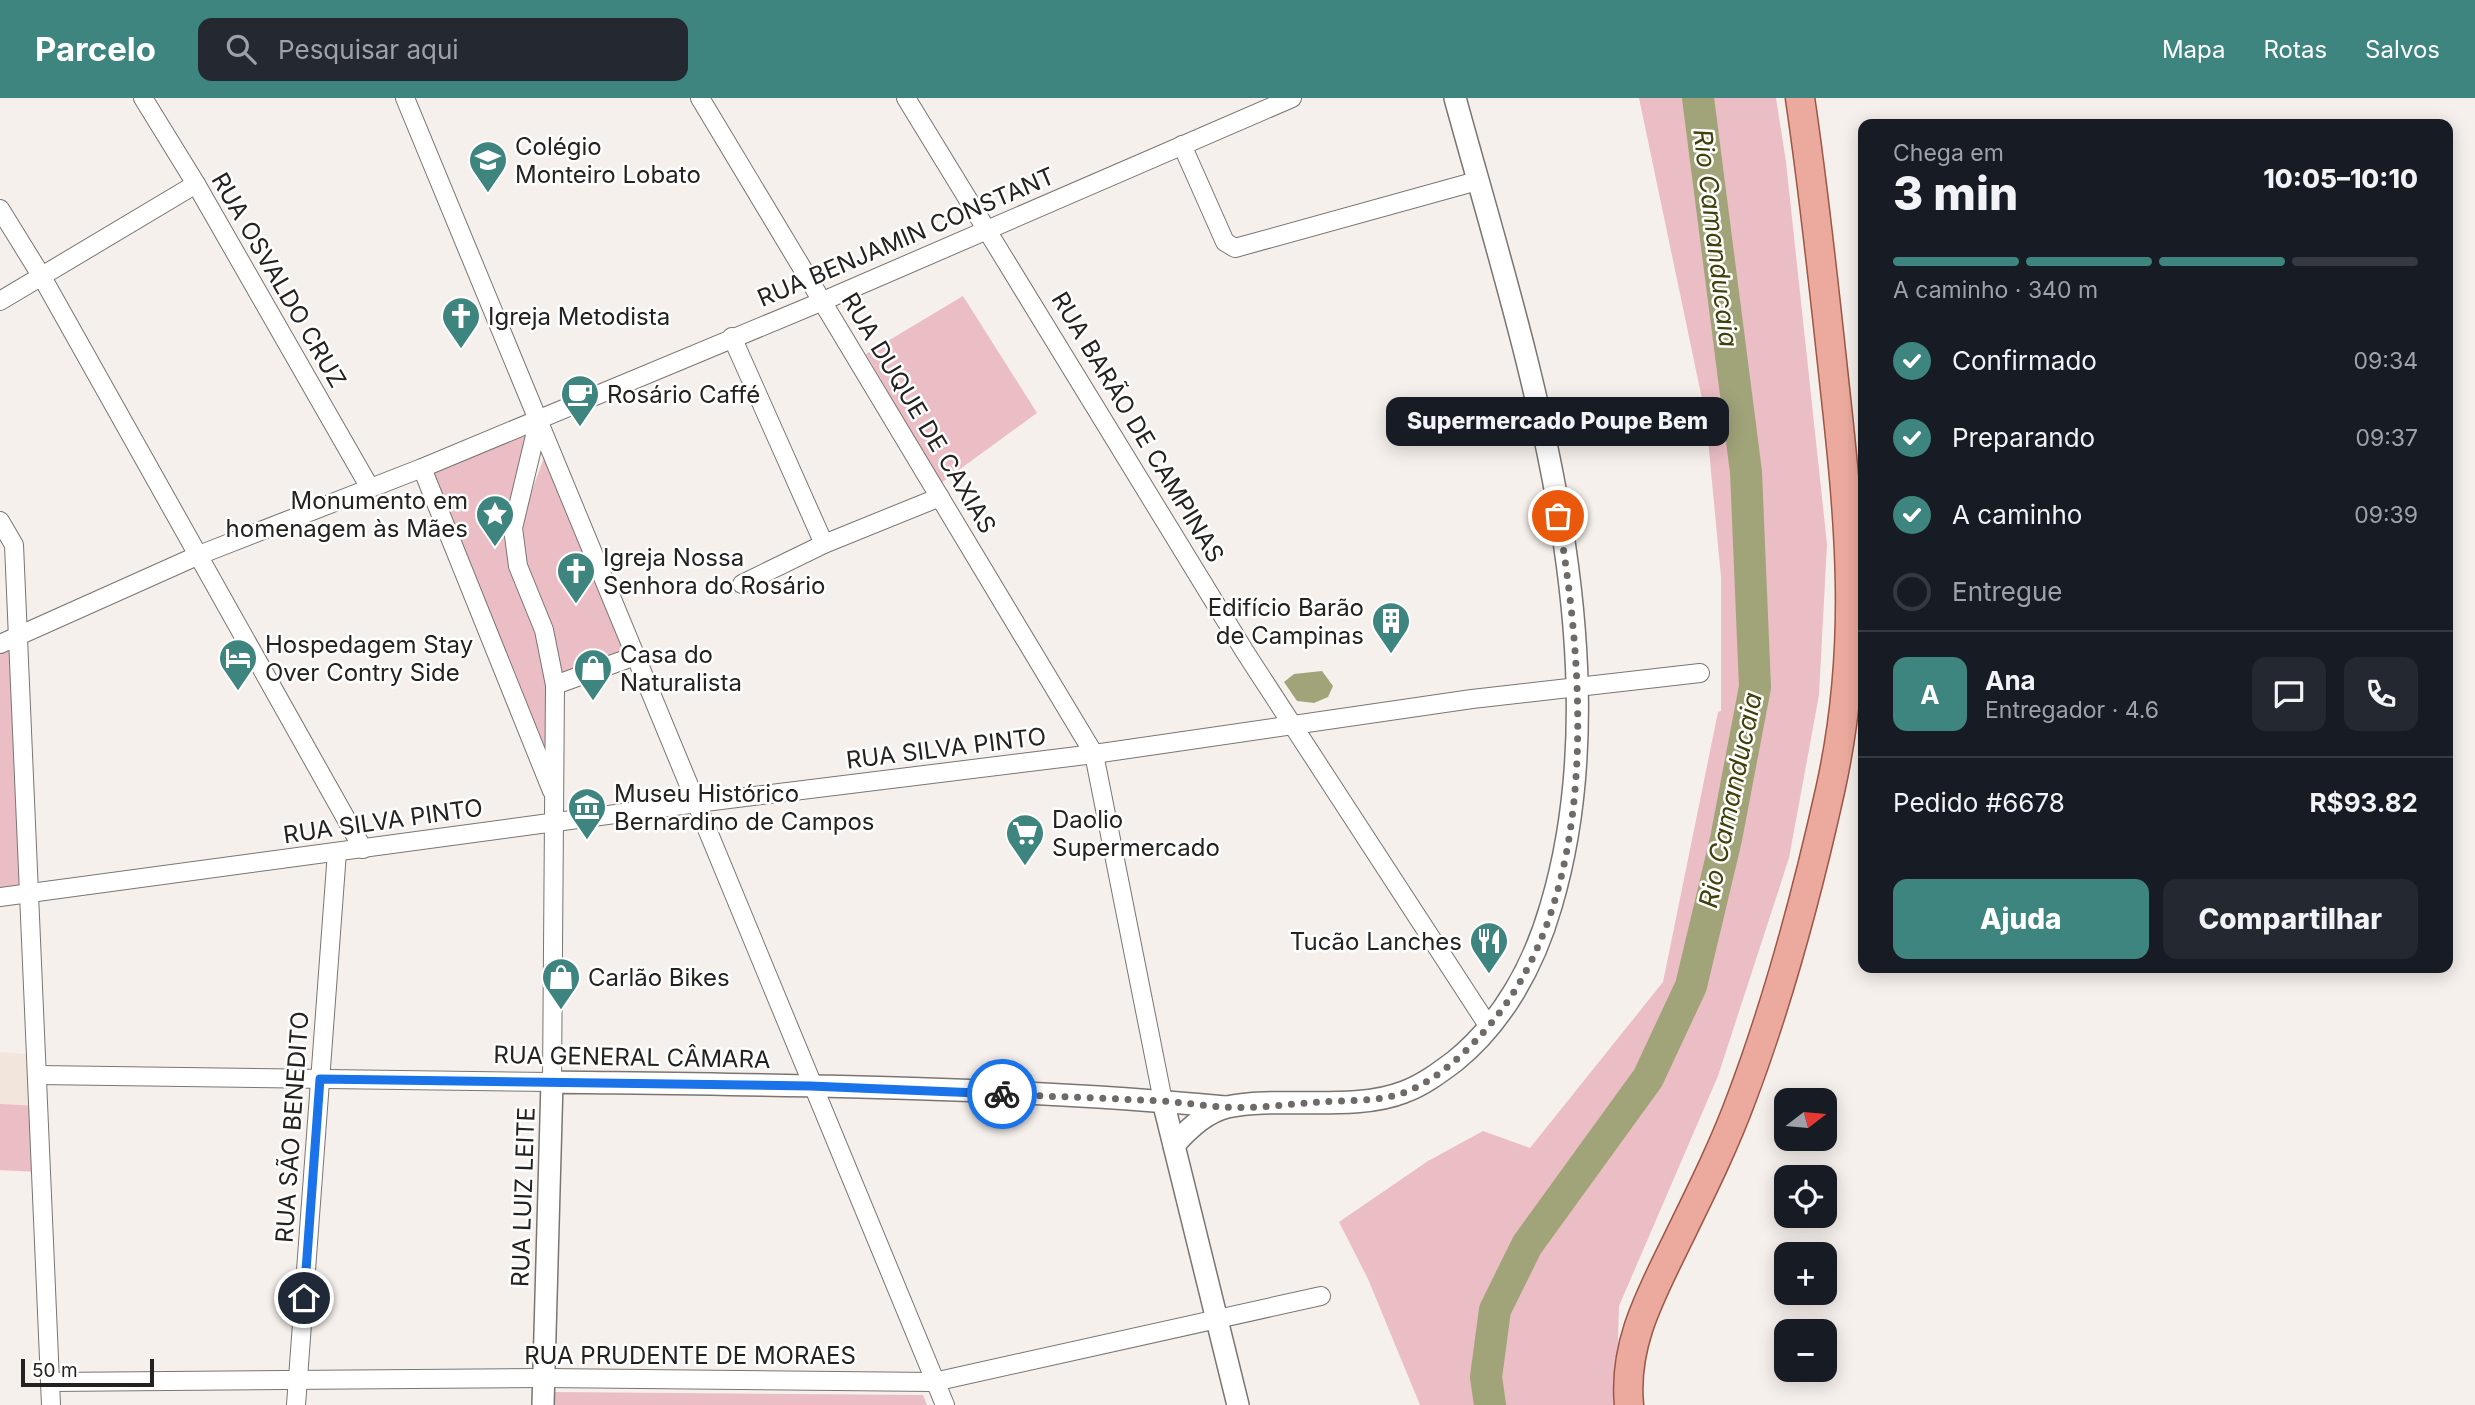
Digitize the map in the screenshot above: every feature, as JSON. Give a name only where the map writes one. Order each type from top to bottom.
[{"type":"main road","points":[[1629,1405],[1626,1381],[1632,1343],[1644,1308],[1723,1146],[1761,1043],[1831,789],[1845,701],[1852,605],[1848,510],[1815,197],[1800,98]]},
{"type":"street","name":"RUA OSVALDO CRUZ","points":[[143,98],[196,184],[370,488]]},
{"type":"street","points":[[405,98],[697,803],[810,1086],[945,1405]]},
{"type":"street","name":"RUA DUQUE DE CAXIAS","points":[[700,98],[1094,754],[1163,1101]]},
{"type":"street","name":"RUA BARÃO DE CAMPINAS","points":[[906,98],[989,229],[1245,652],[1489,1027]]},
{"type":"street","name":"RUA BENJAMIN CONSTANT","points":[[8,640],[199,555],[422,468],[823,301],[1292,98]]},
{"type":"street","name":"RUA GENERAL CÂMARA","points":[[38,1075],[810,1086],[1163,1101],[1225,1107],[1362,1100],[1403,1093],[1436,1075],[1465,1052],[1489,1027],[1521,983],[1545,928],[1565,861],[1576,767],[1578,685],[1569,583],[1550,471],[1517,320],[1455,98]]},
{"type":"street","points":[[1182,145],[1225,242],[1235,248],[1478,181]]},
{"type":"street","points":[[0,301],[196,184]]},
{"type":"street","points":[[0,209],[42,277],[363,849]]},
{"type":"street","points":[[732,337],[824,544]]},
{"type":"street","name":"RUA LUIZ LEITE","points":[[539,419],[513,528],[518,566],[544,630],[555,685],[552,1082],[543,1405]]},
{"type":"street","points":[[422,468],[556,801]]},
{"type":"street","points":[[742,584],[824,544],[940,497]]},
{"type":"street","points":[[0,521],[14,545],[8,640],[31,893],[51,1405]]},
{"type":"street","points":[[555,685],[635,656]]},
{"type":"street","name":"RUA SILVA PINTO","points":[[0,897],[697,803],[1094,754],[1578,685],[1700,673]]},
{"type":"street","name":"RUA SÃO BENEDITO","points":[[296,1405],[337,852]]},
{"type":"street","points":[[1163,1101],[1238,1405]]},
{"type":"street","points":[[1174,1144],[1194,1124],[1225,1107]]},
{"type":"street","name":"RUA PRUDENTE DE MORAES","points":[[50,1382],[544,1378],[933,1382],[1321,1296]]},
{"type":"shaded area","points":[[1639,98],[1776,98],[1786,162],[1827,544],[1819,695],[1789,858],[1718,1076],[1619,1306],[1616,1405],[1420,1405],[1368,1279],[1339,1222],[1428,1161],[1483,1131],[1530,1148],[1663,982],[1718,712],[1721,711],[1721,577],[1706,418]]},
{"type":"shaded area","points":[[963,296],[1037,413],[941,483],[866,354]]},
{"type":"shaded area","points":[[529,432],[509,531],[540,634],[549,683],[551,777],[427,473]]},
{"type":"shaded area","points":[[546,452],[627,652],[558,679],[523,563],[519,526]]},
{"type":"shaded area","points":[[14,639],[29,892],[0,897],[0,645]]},
{"type":"shaded area","points":[[1322,671],[1333,686],[1328,697],[1314,703],[1297,701],[1284,682],[1294,674]]},
{"type":"shaded area","points":[[0,1052],[37,1055],[41,1172],[0,1171]]},
{"type":"shaded area","points":[[0,1104],[39,1106],[41,1172],[0,1170]]},
{"type":"shaded area","points":[[554,1392],[923,1395],[927,1405],[554,1405]]},
{"type":"waterway","name":"Rio Camanducaia","points":[[1490,1405],[1486,1377],[1495,1310],[1527,1245],[1648,1078],[1691,986],[1726,839],[1755,687],[1746,472],[1698,98]]},
{"type":"way so far","points":[[1002,1094],[1163,1101],[1225,1107],[1362,1100],[1403,1093],[1436,1075],[1465,1052],[1489,1027],[1521,983],[1545,928],[1565,861],[1576,767],[1578,685],[1569,583],[1558,516]]},
{"type":"place","name":"Colégio Monteiro Lobato","points":[[488,194]]},
{"type":"place","name":"Igreja Metodista","points":[[461,350]]},
{"type":"place","name":"Rosário Caffé","points":[[580,428]]},
{"type":"place","name":"Supermercado Poupe Bem","points":[[1558,516]]},
{"type":"place","name":"Monumento em homenagem às Mães","points":[[495,548]]},
{"type":"place","name":"Igreja Nossa Senhora do Rosário","points":[[576,605]]},
{"type":"place","name":"Edifício Barão de Campinas","points":[[1391,655]]},
{"type":"place","name":"Hospedagem Stay Over Contry Side","points":[[238,692]]},
{"type":"place","name":"Casa do Naturalista","points":[[593,702]]},
{"type":"place","name":"Museu Histórico Bernardino de Campos","points":[[587,841]]},
{"type":"place","name":"Daolio Supermercado","points":[[1025,867]]},
{"type":"place","name":"Tucão Lanches","points":[[1489,975]]},
{"type":"place","name":"Carlão Bikes","points":[[561,1011]]},
{"type":"route","points":[[304,1298],[320,1079],[810,1086],[1002,1094]]}]
